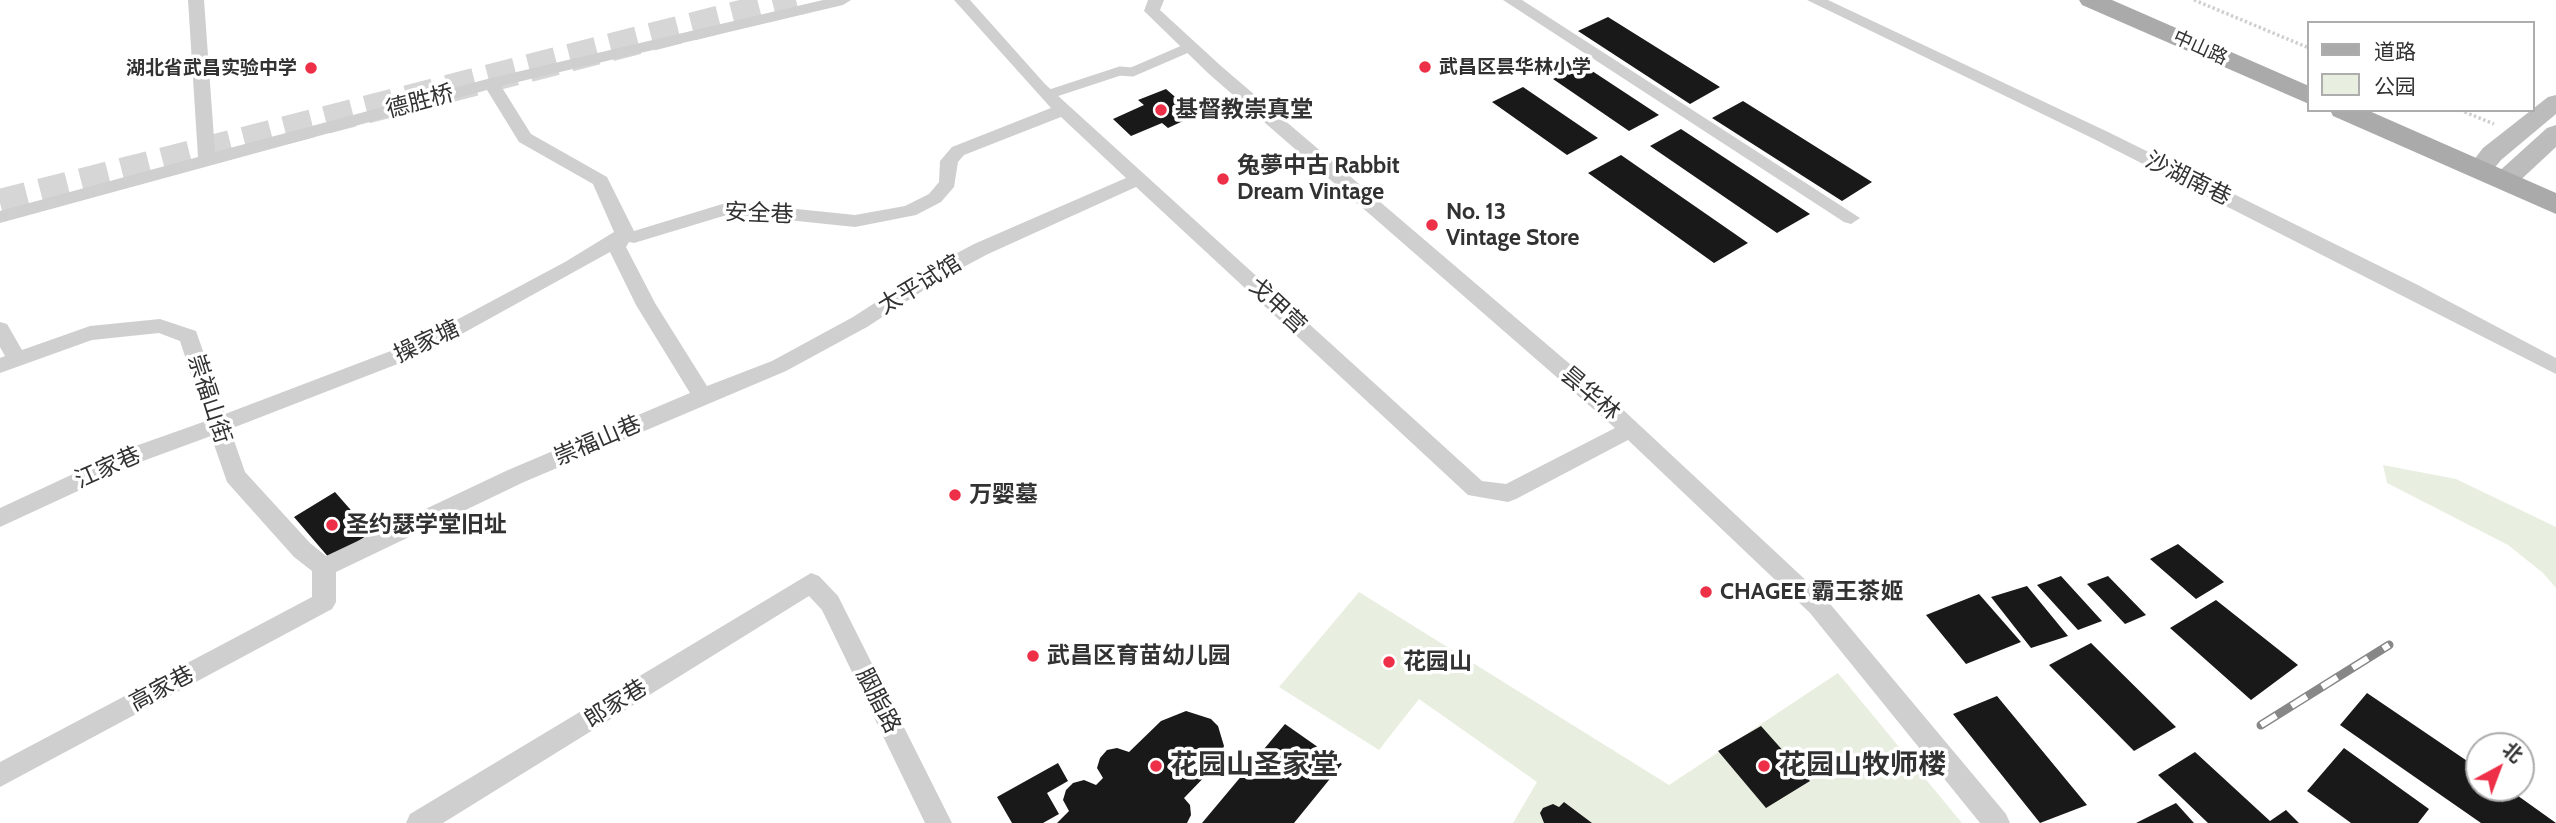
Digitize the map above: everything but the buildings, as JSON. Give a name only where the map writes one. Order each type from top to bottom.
[{"type":"main road","name":"中山路","points":[[2091,0],[2308,96]]},
{"type":"main road","name":"中山路","points":[[2136,0],[2308,75]]},
{"type":"main road","points":[[2498,167],[2556,102]]},
{"type":"main road","points":[[2348,112],[2498,167],[2556,181]]},
{"type":"main road","points":[[2396,112],[2498,167],[2556,204]]},
{"type":"main road","points":[[2498,167],[2556,133]]},
{"type":"street","points":[[196,0],[207,158]]},
{"type":"street","name":"德胜桥","points":[[0,217],[491,83],[843,0]]},
{"type":"street","name":"戈甲营","points":[[962,0],[1047,95],[1476,489],[1508,493],[1631,429]]},
{"type":"street","name":"昙华林","points":[[1156,0],[1152,11],[1191,47],[1631,429],[1818,606],[1997,823]]},
{"type":"street","points":[[1511,0],[1851,218]]},
{"type":"street","name":"沙湖南巷","points":[[1815,0],[1871,24],[2150,160],[2409,289],[2556,367]]},
{"type":"street","points":[[491,83],[525,138],[601,181],[625,234],[617,247],[646,305],[703,396]]},
{"type":"street","name":"安全巷","points":[[625,234],[634,237],[729,208],[855,221],[910,211],[935,198],[948,183],[949,161],[958,151],[1063,110]]},
{"type":"street","name":"太平试馆","points":[[703,396],[779,366],[860,322],[934,274],[981,248],[1138,178]]},
{"type":"street","name":"操家塘","points":[[217,424],[319,389],[424,346],[572,267],[625,234]]},
{"type":"street","name":"崇福山街","points":[[8,363],[90,333],[160,326],[189,336],[235,476],[302,550],[324,566]]},
{"type":"street","points":[[0,329],[8,363]]},
{"type":"street","name":"崇福山巷","points":[[324,566],[516,476],[703,396]]},
{"type":"street","name":"江家巷","points":[[0,518],[135,455],[217,424]]},
{"type":"street","name":"高家巷","points":[[0,775],[324,602],[324,566]]},
{"type":"street","name":"郎家巷","points":[[419,823],[811,583]]},
{"type":"street","name":"胭脂路","points":[[811,583],[830,603],[939,823]]},
{"type":"lane","points":[[1047,95],[1120,71],[1132,72],[1191,47]]},
{"type":"path","points":[[2194,0],[2308,48]]},
{"type":"green space","points":[[2383,465],[2456,479],[2556,527],[2556,588],[2543,573],[2508,545],[2387,483]]},
{"type":"green space","points":[[1359,592],[1669,785],[1838,673],[1962,823],[1513,823],[1537,782],[1419,699],[1379,750],[1279,687]]},
{"type":"tunnel","points":[[0,203],[796,0]]},
{"type":"railway","points":[[2261,725],[2389,645]]},
{"type":"place","name":"武昌区昙华林小学","points":[[1425,67]]},
{"type":"place","name":"湖北省武昌实验中学","points":[[311,68]]},
{"type":"place","name":"基督教崇真堂","points":[[1161,110]]},
{"type":"place","name":"兔夢中古 Rabbit Dream Vintage","points":[[1223,179]]},
{"type":"place","name":"No. 13 Vintage Store","points":[[1432,225]]},
{"type":"place","name":"万婴墓","points":[[955,495]]},
{"type":"place","name":"圣约瑟学堂旧址","points":[[332,525]]},
{"type":"place","name":"CHAGEE 霸王茶姬","points":[[1706,592]]},
{"type":"place","name":"武昌区育苗幼儿园","points":[[1033,656]]},
{"type":"place","name":"花园山","points":[[1389,662]]},
{"type":"place","name":"花园山圣家堂","points":[[1156,766]]},
{"type":"place","name":"花园山牧师楼","points":[[1764,766]]}]
